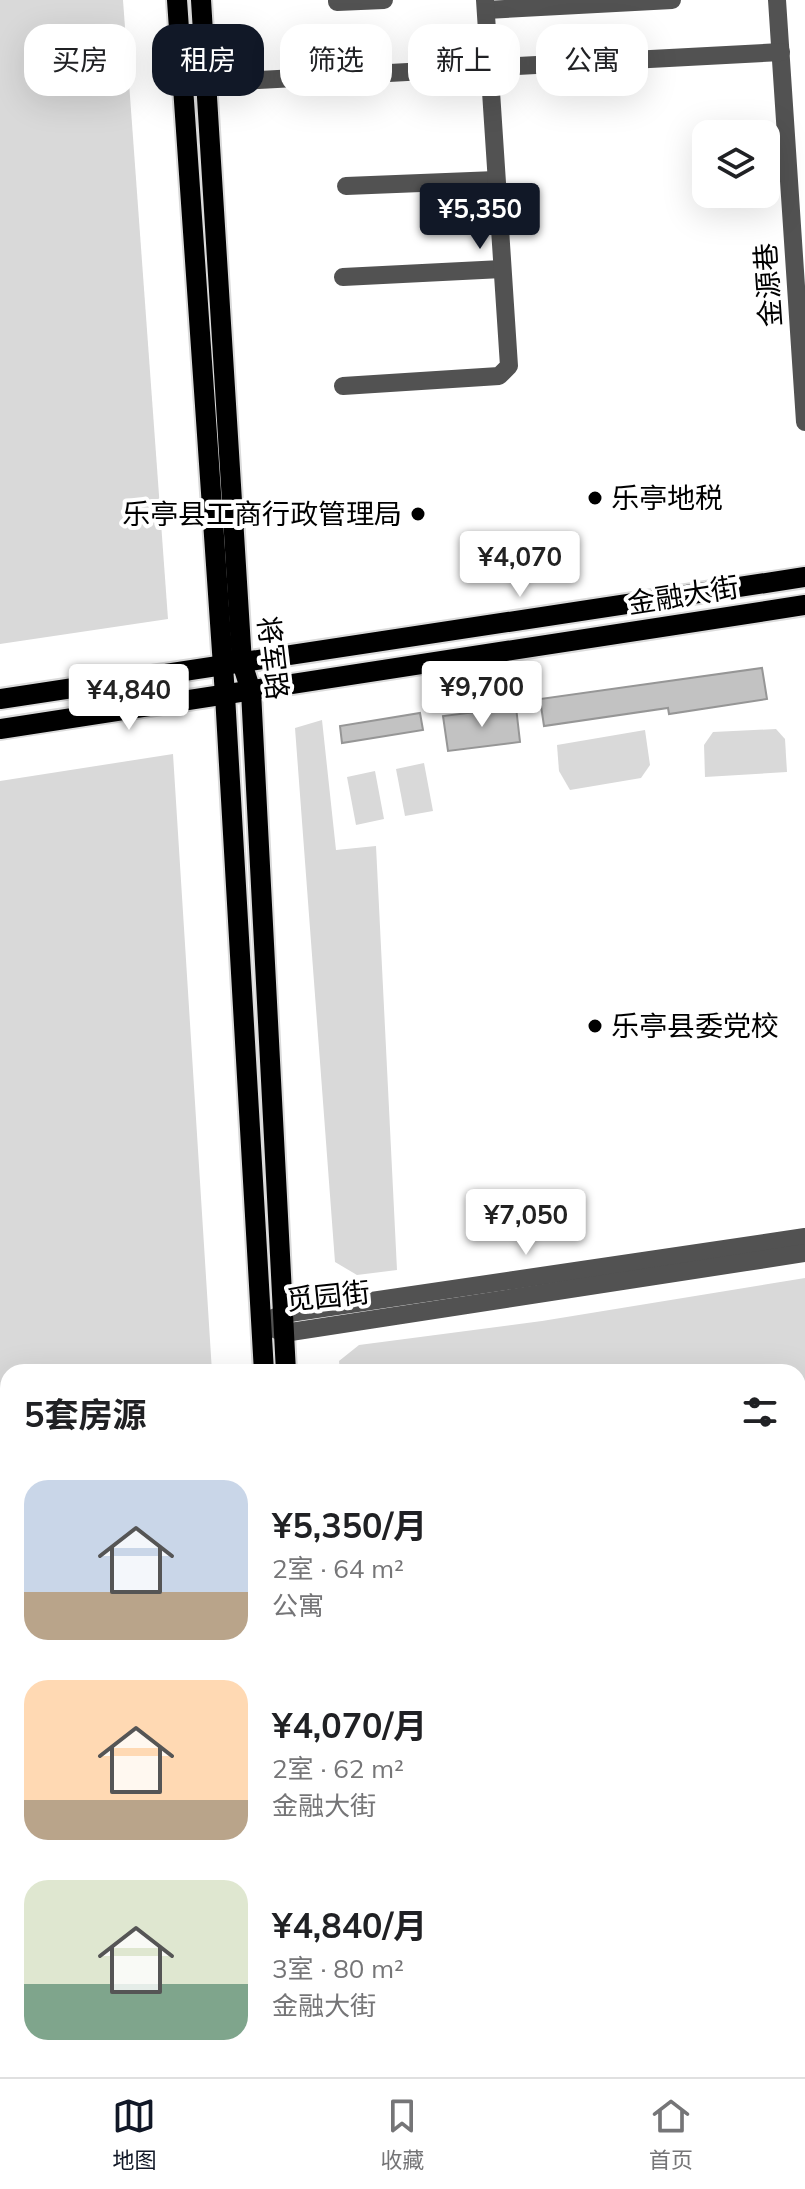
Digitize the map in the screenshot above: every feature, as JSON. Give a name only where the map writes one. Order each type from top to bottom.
[{"type":"main road","name":"将军路","points":[[177,0],[178,24]]},
{"type":"main road","name":"将军路","points":[[201,0],[202,24]]},
{"type":"main road","name":"将军路","points":[[183,96],[225,695],[264,1364]]},
{"type":"main road","name":"将军路","points":[[207,96],[242,663],[251,691],[286,1364]]},
{"type":"main road","name":"金融大街","points":[[0,699],[805,577]]},
{"type":"main road","name":"金融大街","points":[[0,729],[805,605]]},
{"type":"street","points":[[337,0],[384,0]]},
{"type":"street","points":[[485,5],[672,0]]},
{"type":"street","name":"金源巷","points":[[777,0],[805,422]]},
{"type":"street","points":[[520,65],[781,52]]},
{"type":"street","points":[[264,79],[408,71]]},
{"type":"street","points":[[343,386],[499,376],[509,366],[490,96]]},
{"type":"street","points":[[346,186],[496,180]]},
{"type":"street","points":[[343,277],[502,269]]},
{"type":"street","name":"觅园街","points":[[283,1323],[805,1237]]},
{"type":"street","name":"觅园街","points":[[261,1323],[283,1323],[805,1253]]},
{"type":"shaded area","points":[[0,0],[123,0],[125,24],[24,24],[24,96],[130,96],[168,619],[0,644]]},
{"type":"shaded area","points":[[322,720],[336,850],[376,846],[397,1270],[357,1275],[335,1262],[295,728]]},
{"type":"shaded area","points":[[776,729],[785,739],[787,772],[705,777],[704,745],[713,732]]},
{"type":"shaded area","points":[[645,730],[650,765],[641,778],[570,790],[559,771],[557,745]]},
{"type":"shaded area","points":[[173,754],[211,1364],[0,1364],[0,781]]},
{"type":"shaded area","points":[[424,763],[433,811],[405,816],[396,769]]},
{"type":"shaded area","points":[[375,771],[384,819],[356,825],[347,777]]},
{"type":"shaded area","points":[[805,1278],[805,1364],[339,1364],[359,1345],[542,1321]]},
{"type":"building","points":[[762,668],[767,699],[669,714],[668,708],[544,726],[540,699]]},
{"type":"building","points":[[516,707],[520,742],[448,751],[443,716]]},
{"type":"building","points":[[420,713],[423,730],[342,743],[340,726]]},
{"type":"place","name":"乐亭地税","points":[[595,498]]},
{"type":"place","name":"乐亭县工商行政管理局","points":[[418,514]]},
{"type":"place","name":"乐亭县委党校","points":[[595,1026]]}]
